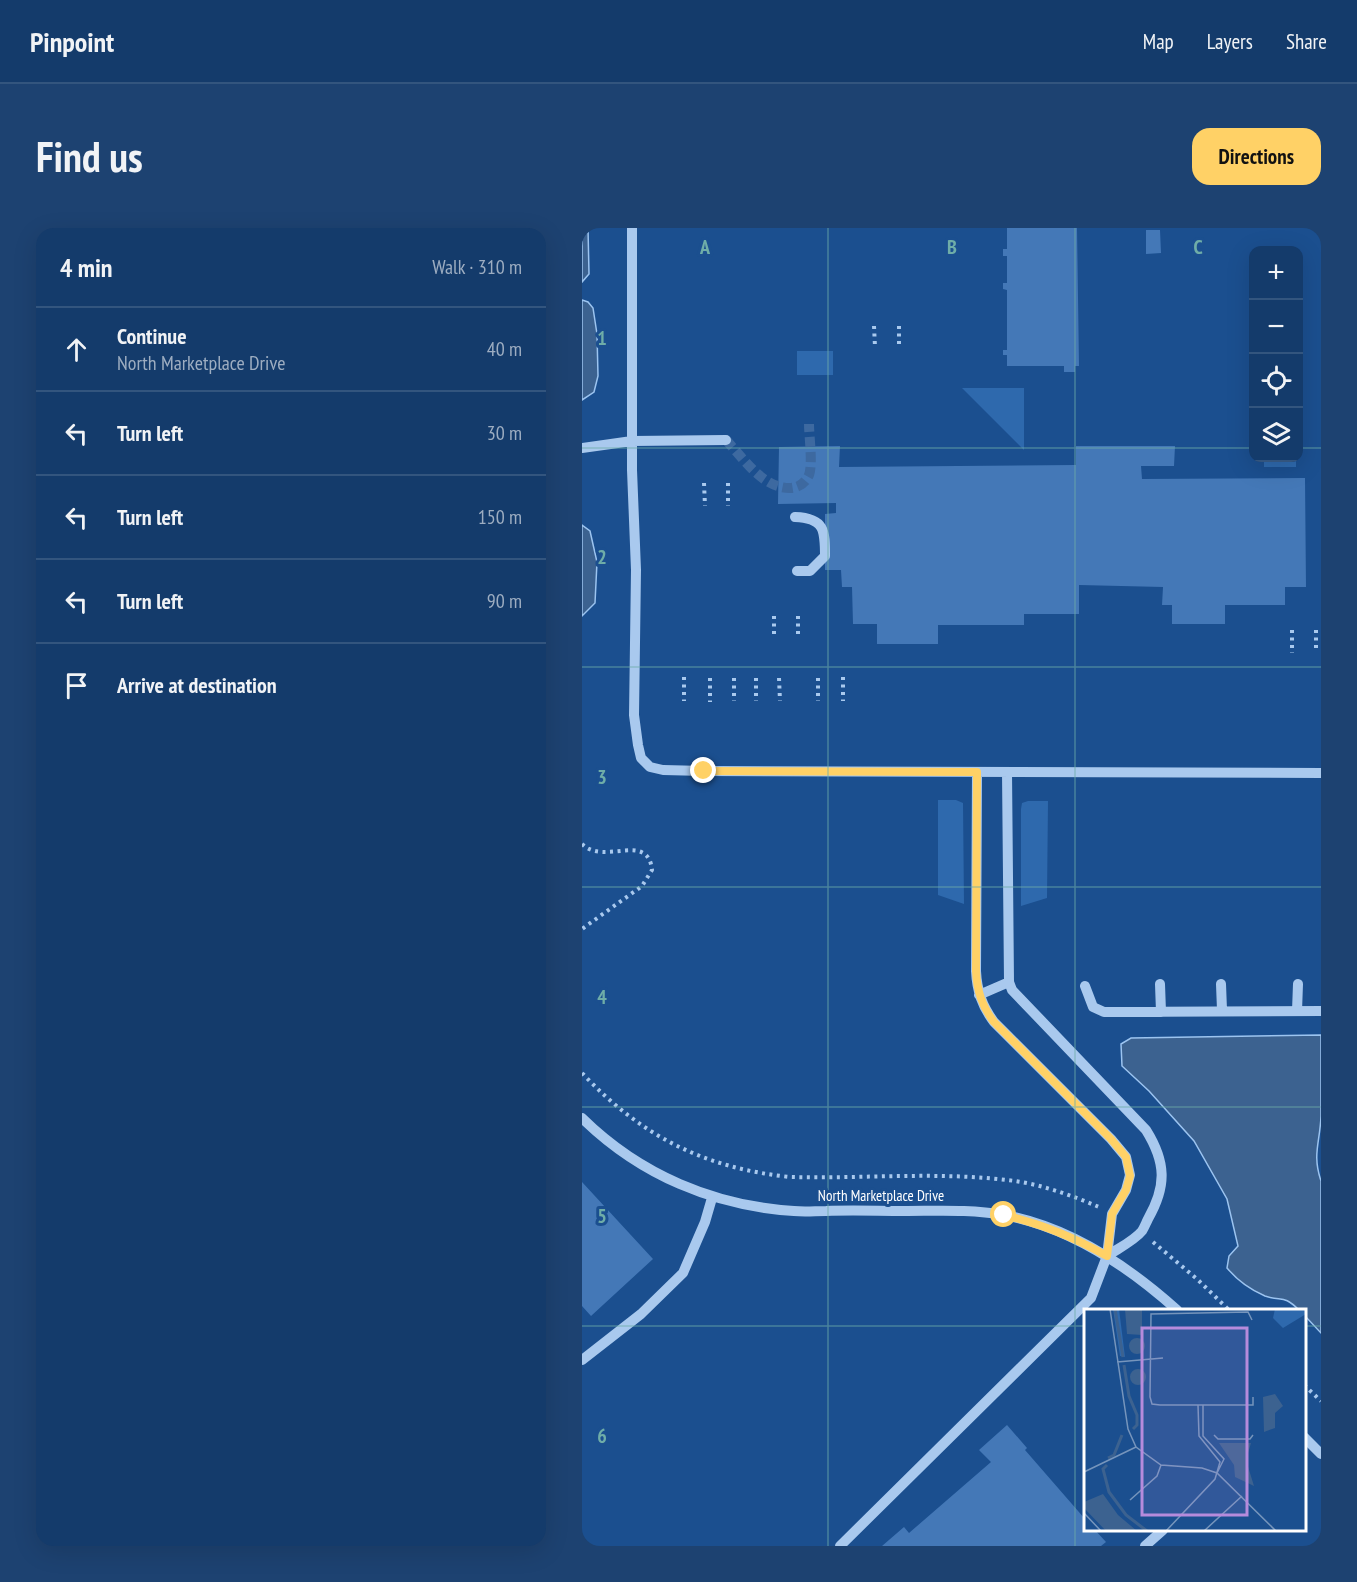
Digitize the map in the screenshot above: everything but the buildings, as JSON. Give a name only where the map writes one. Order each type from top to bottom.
[{"type":"street","points":[[632,228],[632,441],[636,570],[634,715],[641,758],[650,767],[673,770],[1321,773]]},
{"type":"street","points":[[582,448],[632,441],[726,440]]},
{"type":"street","points":[[795,517],[816,521],[825,532],[825,556],[810,571],[797,571]]},
{"type":"street","points":[[840,1546],[1091,1298],[1107,1256],[1112,1214],[1126,1190],[1130,1176],[1126,1157],[1111,1139],[994,1022],[979,995],[976,971],[977,772]]},
{"type":"street","points":[[1007,772],[1009,982],[1018,999],[1146,1130],[1159,1153],[1162,1171],[1161,1189],[1155,1207],[1141,1232],[1107,1256]]},
{"type":"street","points":[[979,995],[1009,982]]},
{"type":"street","points":[[1160,984],[1161,1012]]},
{"type":"street","points":[[1221,984],[1222,1010]]},
{"type":"street","points":[[1297,1011],[1298,984]]},
{"type":"street","points":[[1085,986],[1092,1007],[1104,1012],[1321,1011]]},
{"type":"street","name":"North Marketplace Drive","points":[[582,1118],[603,1139],[633,1159],[672,1182],[712,1198],[765,1209],[797,1212],[950,1211],[1004,1215],[1044,1226],[1082,1242],[1107,1256],[1149,1284],[1175,1309]]},
{"type":"street","points":[[582,1360],[641,1314],[683,1273],[705,1222],[712,1198]]},
{"type":"street","points":[[1306,1438],[1321,1454]]},
{"type":"street","points":[[1144,1546],[1162,1531]]},
{"type":"path","points":[[874,326],[875,347]]},
{"type":"path","points":[[899,326],[899,347]]},
{"type":"path","points":[[704,483],[705,506]]},
{"type":"path","points":[[728,483],[728,506]]},
{"type":"path","points":[[774,616],[774,638]]},
{"type":"path","points":[[798,616],[798,638]]},
{"type":"path","points":[[1292,630],[1292,653]]},
{"type":"path","points":[[1316,630],[1316,652]]},
{"type":"path","points":[[684,677],[684,702]]},
{"type":"path","points":[[843,677],[843,701]]},
{"type":"path","points":[[710,678],[710,702]]},
{"type":"path","points":[[734,678],[734,702]]},
{"type":"path","points":[[756,678],[756,702]]},
{"type":"path","points":[[779,678],[780,702]]},
{"type":"path","points":[[818,678],[818,701]]},
{"type":"path","points":[[582,844],[605,854],[637,850],[647,857],[652,870],[642,886],[582,929]]},
{"type":"path","points":[[582,1073],[599,1092],[665,1142],[730,1167],[790,1177],[973,1178],[1017,1181],[1049,1189],[1097,1206]]},
{"type":"path","points":[[1153,1242],[1197,1279],[1227,1309]]},
{"type":"path","points":[[1306,1386],[1321,1401]]},
{"type":"shaded area","points":[[582,228],[588,228],[589,274],[582,282]]},
{"type":"shaded area","points":[[582,300],[588,302],[593,308],[597,334],[598,376],[594,392],[582,400]]},
{"type":"shaded area","points":[[797,351],[833,351],[833,375],[797,375]]},
{"type":"shaded area","points":[[962,388],[1024,388],[1024,450]]},
{"type":"shaded area","points":[[1264,462],[1296,462],[1296,467],[1264,467]]},
{"type":"shaded area","points":[[582,525],[590,531],[597,562],[595,603],[582,616]]},
{"type":"shaded area","points":[[938,800],[956,800],[963,803],[964,904],[938,895]]},
{"type":"shaded area","points":[[1048,801],[1047,898],[1021,906],[1021,809],[1022,803]]},
{"type":"shaded area","points":[[1321,1035],[1321,1116],[1317,1163],[1321,1181],[1321,1333],[1306,1317],[1306,1309],[1298,1309],[1286,1300],[1271,1298],[1255,1291],[1227,1268],[1229,1256],[1238,1246],[1227,1199],[1194,1141],[1149,1091],[1122,1066],[1121,1044],[1131,1038]]},
{"type":"tunnel","points":[[726,440],[763,478],[772,484],[791,488],[800,486],[809,475],[811,457],[809,424]]},
{"type":"route","points":[[704,771],[977,772],[976,984],[979,995],[994,1022],[1111,1139],[1126,1157],[1130,1176],[1126,1190],[1112,1214],[1107,1256],[1082,1242],[1044,1226],[1004,1215]]}]
